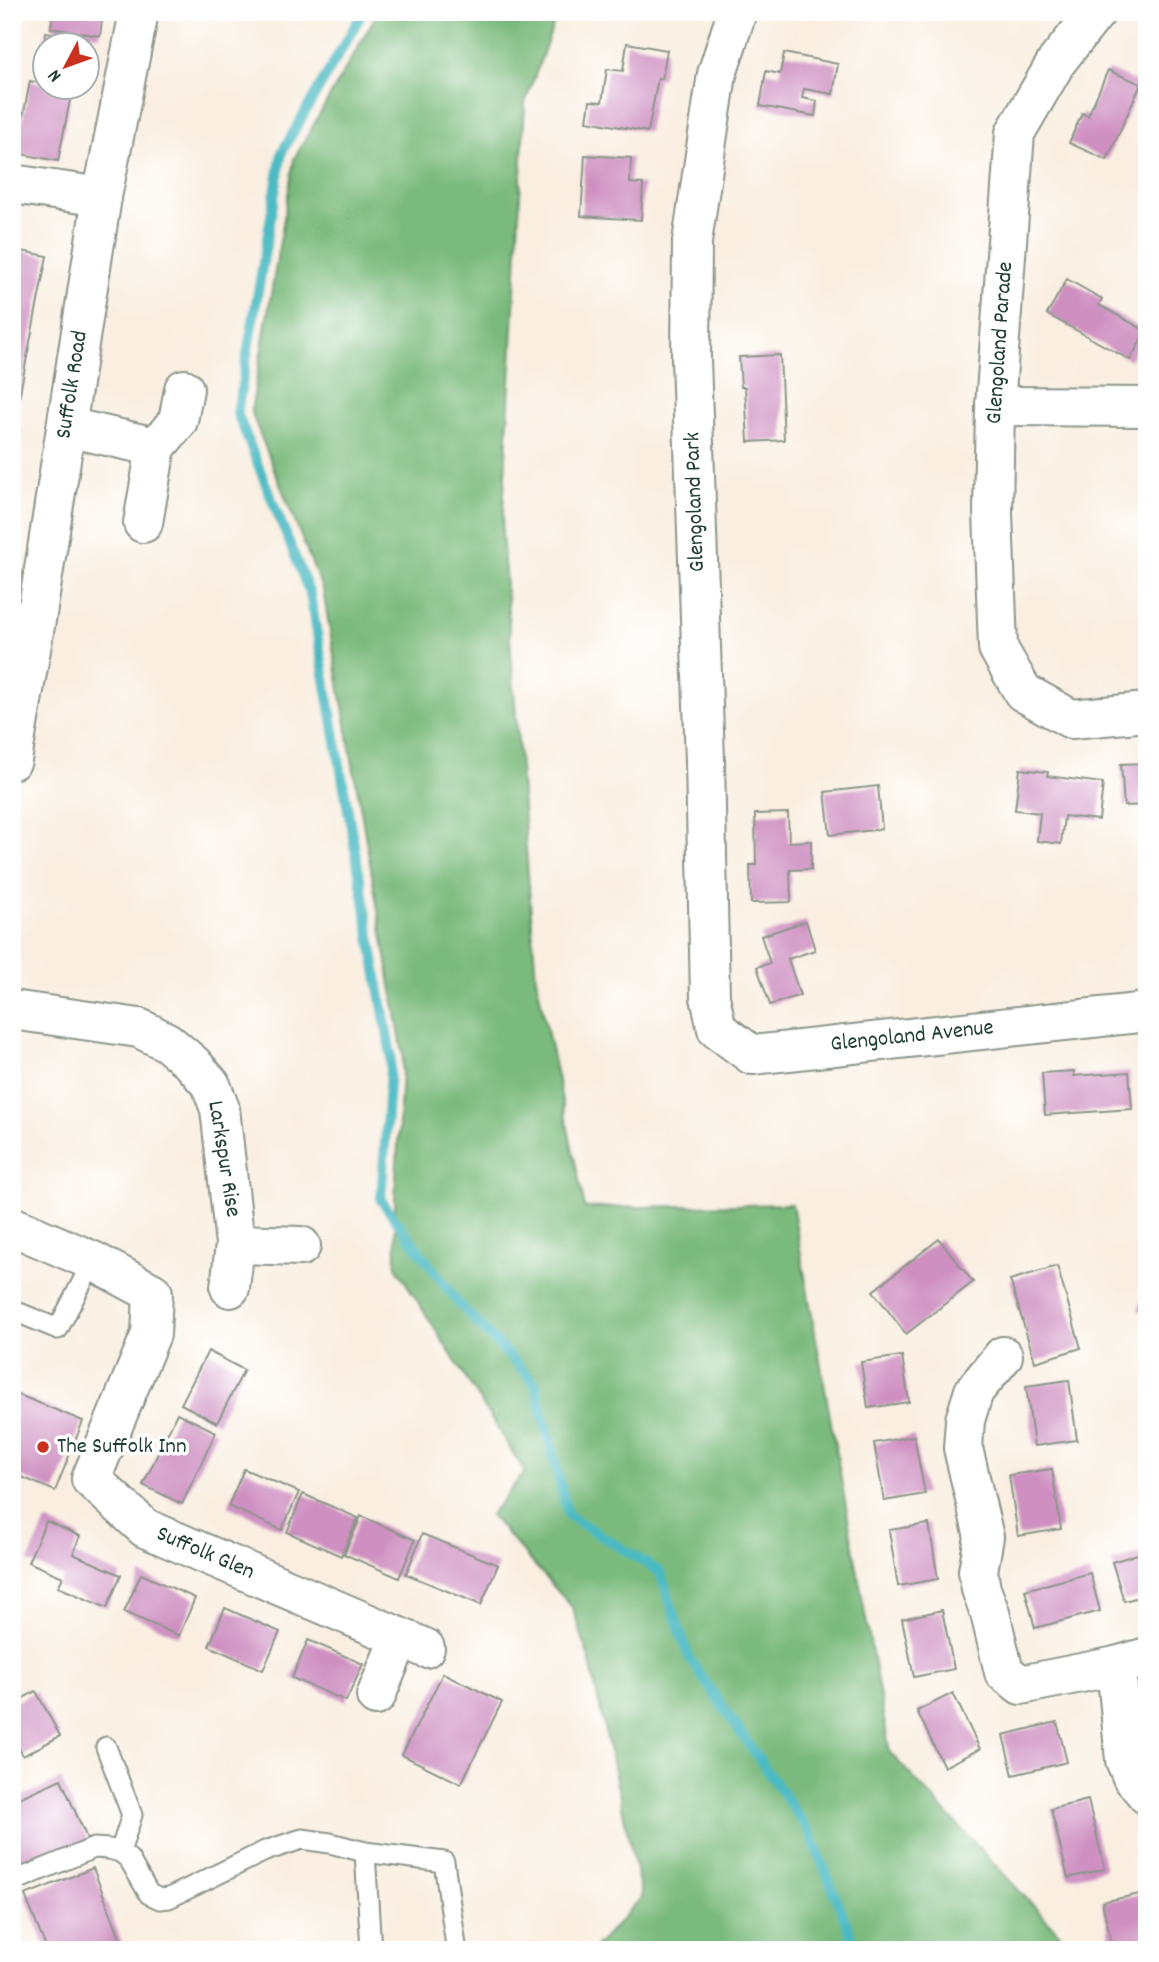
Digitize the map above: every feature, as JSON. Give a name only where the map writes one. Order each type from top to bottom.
[{"type":"street","name":"Suffolk Road","points":[[14,735],[25,612],[67,427],[102,197],[139,12]]},
{"type":"street","name":"Glengoland Park","points":[[710,998],[691,359],[692,243],[717,74],[737,12]]},
{"type":"street","name":"Glengoland Parade","points":[[1096,12],[1057,61],[1015,134],[995,406],[993,512],[998,648],[1023,692],[1071,719],[1147,712]]},
{"type":"street","points":[[12,184],[102,197]]},
{"type":"street","points":[[142,523],[156,447],[177,421],[184,389]]},
{"type":"street","points":[[995,406],[1147,407]]},
{"type":"street","points":[[67,427],[156,447]]},
{"type":"street","name":"Glengoland Avenue","points":[[710,998],[717,1029],[752,1055],[1147,1012]]},
{"type":"street","name":"Larkspur Rise","points":[[12,1010],[139,1028],[167,1042],[193,1064],[211,1086],[220,1109],[235,1244],[230,1288]]},
{"type":"street","name":"Suffolk Glen","points":[[12,1226],[93,1261],[153,1293],[151,1334],[91,1479],[145,1528],[412,1644],[376,1696]]},
{"type":"street","name":"Larkspur Rise","points":[[235,1244],[301,1246]]},
{"type":"street","points":[[1003,1356],[974,1391],[965,1420],[963,1448],[984,1537],[978,1571],[981,1589],[990,1613],[1004,1672],[1021,1685],[1131,1661],[1125,1760],[1132,1777],[1147,1795]]},
{"type":"lane","points":[[12,1310],[58,1329],[93,1261]]},
{"type":"lane","points":[[106,1747],[132,1815],[120,1852]]},
{"type":"lane","points":[[12,1882],[94,1848],[120,1852],[129,1859],[149,1894],[160,1899],[169,1898],[265,1850],[302,1839],[365,1852],[444,1862],[456,1946]]},
{"type":"lane","points":[[365,1852],[371,1950]]},
{"type":"green space","points":[[378,12],[558,12],[525,103],[502,533],[536,978],[585,1208],[792,1204],[890,1753],[1075,1950],[593,1950],[642,1897],[589,1658],[572,1607],[490,1515],[525,1472],[396,1267],[395,1196],[403,1055],[323,591],[251,412],[294,159]]},
{"type":"building","points":[[53,12],[103,12],[100,32],[51,28]]},
{"type":"building","points":[[627,43],[667,50],[662,79],[658,78],[648,132],[587,121],[590,101],[602,102],[607,69],[623,71]]},
{"type":"building","points":[[784,53],[838,64],[833,94],[804,89],[802,98],[817,101],[815,116],[760,106],[766,71],[780,74]]},
{"type":"building","points":[[1108,70],[1141,84],[1107,160],[1069,143],[1082,113],[1088,116]]},
{"type":"building","points":[[30,81],[32,102],[70,102],[58,161],[16,153]]},
{"type":"building","points":[[585,155],[631,158],[630,183],[643,184],[641,220],[581,216]]},
{"type":"building","points":[[12,249],[47,256],[14,423],[12,423]]},
{"type":"building","points":[[1067,279],[1102,299],[1099,305],[1146,331],[1130,360],[1047,314]]},
{"type":"building","points":[[780,355],[784,440],[748,442],[745,387],[741,387],[739,357]]},
{"type":"building","points":[[12,425],[20,427],[14,460],[12,460]]},
{"type":"building","points":[[1147,763],[1147,805],[1124,806],[1121,764]]},
{"type":"building","points":[[1020,769],[1048,772],[1047,776],[1103,783],[1099,820],[1064,816],[1061,844],[1037,841],[1040,813],[1015,810]]},
{"type":"building","points":[[878,786],[882,829],[830,835],[825,792]]},
{"type":"building","points":[[788,813],[789,842],[811,841],[811,869],[790,870],[791,902],[751,903],[750,865],[756,865],[755,814]]},
{"type":"building","points":[[806,921],[815,950],[788,959],[800,995],[770,1005],[757,967],[770,963],[761,936]]},
{"type":"building","points":[[1074,1071],[1074,1076],[1129,1072],[1132,1109],[1045,1115],[1042,1073]]},
{"type":"building","points":[[939,1239],[973,1282],[906,1334],[873,1291]]},
{"type":"building","points":[[1057,1266],[1081,1348],[1035,1362],[1010,1280]]},
{"type":"building","points":[[1147,1285],[1147,1314],[1138,1311]]},
{"type":"building","points":[[208,1351],[244,1370],[217,1423],[181,1404]]},
{"type":"building","points":[[902,1356],[909,1402],[868,1408],[861,1362]]},
{"type":"building","points":[[1069,1380],[1077,1440],[1034,1446],[1026,1386]]},
{"type":"building","name":"The Suffolk Inn","points":[[12,1392],[83,1421],[55,1491],[12,1473]]},
{"type":"building","points":[[177,1413],[216,1432],[182,1504],[143,1485]]},
{"type":"building","points":[[914,1436],[925,1494],[884,1501],[874,1443]]},
{"type":"building","points":[[244,1469],[299,1492],[282,1530],[228,1506]]},
{"type":"building","points":[[1052,1469],[1061,1529],[1018,1536],[1009,1475]]},
{"type":"building","points":[[303,1494],[358,1518],[341,1556],[287,1532]]},
{"type":"building","points":[[361,1516],[415,1540],[399,1578],[344,1554]]},
{"type":"building","points":[[46,1521],[80,1536],[73,1554],[121,1575],[107,1608],[58,1587],[63,1577],[28,1562]]},
{"type":"building","points":[[929,1524],[938,1579],[898,1586],[889,1530]]},
{"type":"building","points":[[422,1534],[498,1565],[481,1605],[406,1574]]},
{"type":"building","points":[[1147,1551],[1147,1595],[1124,1601],[1112,1562]]},
{"type":"building","points":[[1090,1573],[1100,1611],[1035,1628],[1025,1590]]},
{"type":"building","points":[[141,1574],[195,1598],[179,1636],[124,1612]]},
{"type":"building","points":[[225,1608],[280,1632],[263,1670],[209,1646]]},
{"type":"building","points":[[942,1610],[954,1669],[914,1677],[902,1619]]},
{"type":"building","points":[[308,1640],[363,1664],[346,1701],[292,1678]]},
{"type":"building","points":[[443,1673],[502,1702],[461,1784],[402,1755]]},
{"type":"building","points":[[36,1691],[60,1736],[23,1756],[12,1735],[12,1704]]},
{"type":"building","points":[[953,1693],[980,1749],[944,1767],[917,1711]]},
{"type":"building","points":[[1057,1722],[1067,1762],[1013,1775],[1003,1735]]},
{"type":"building","points":[[61,1779],[89,1843],[25,1871],[12,1843],[12,1801]]},
{"type":"building","points":[[1088,1800],[1105,1869],[1068,1878],[1051,1809]]},
{"type":"building","points":[[93,1868],[125,1950],[47,1950],[25,1895]]},
{"type":"building","points":[[1140,1894],[1147,1924],[1147,1950],[1113,1950],[1102,1902]]},
{"type":"waterway","points":[[363,12],[282,152],[237,413],[310,594],[391,1055],[381,1200],[460,1305],[535,1383],[568,1515],[660,1572],[689,1658],[810,1833],[857,1950]]},
{"type":"place","name":"The Suffolk Inn","points":[[43,1447]]}]
